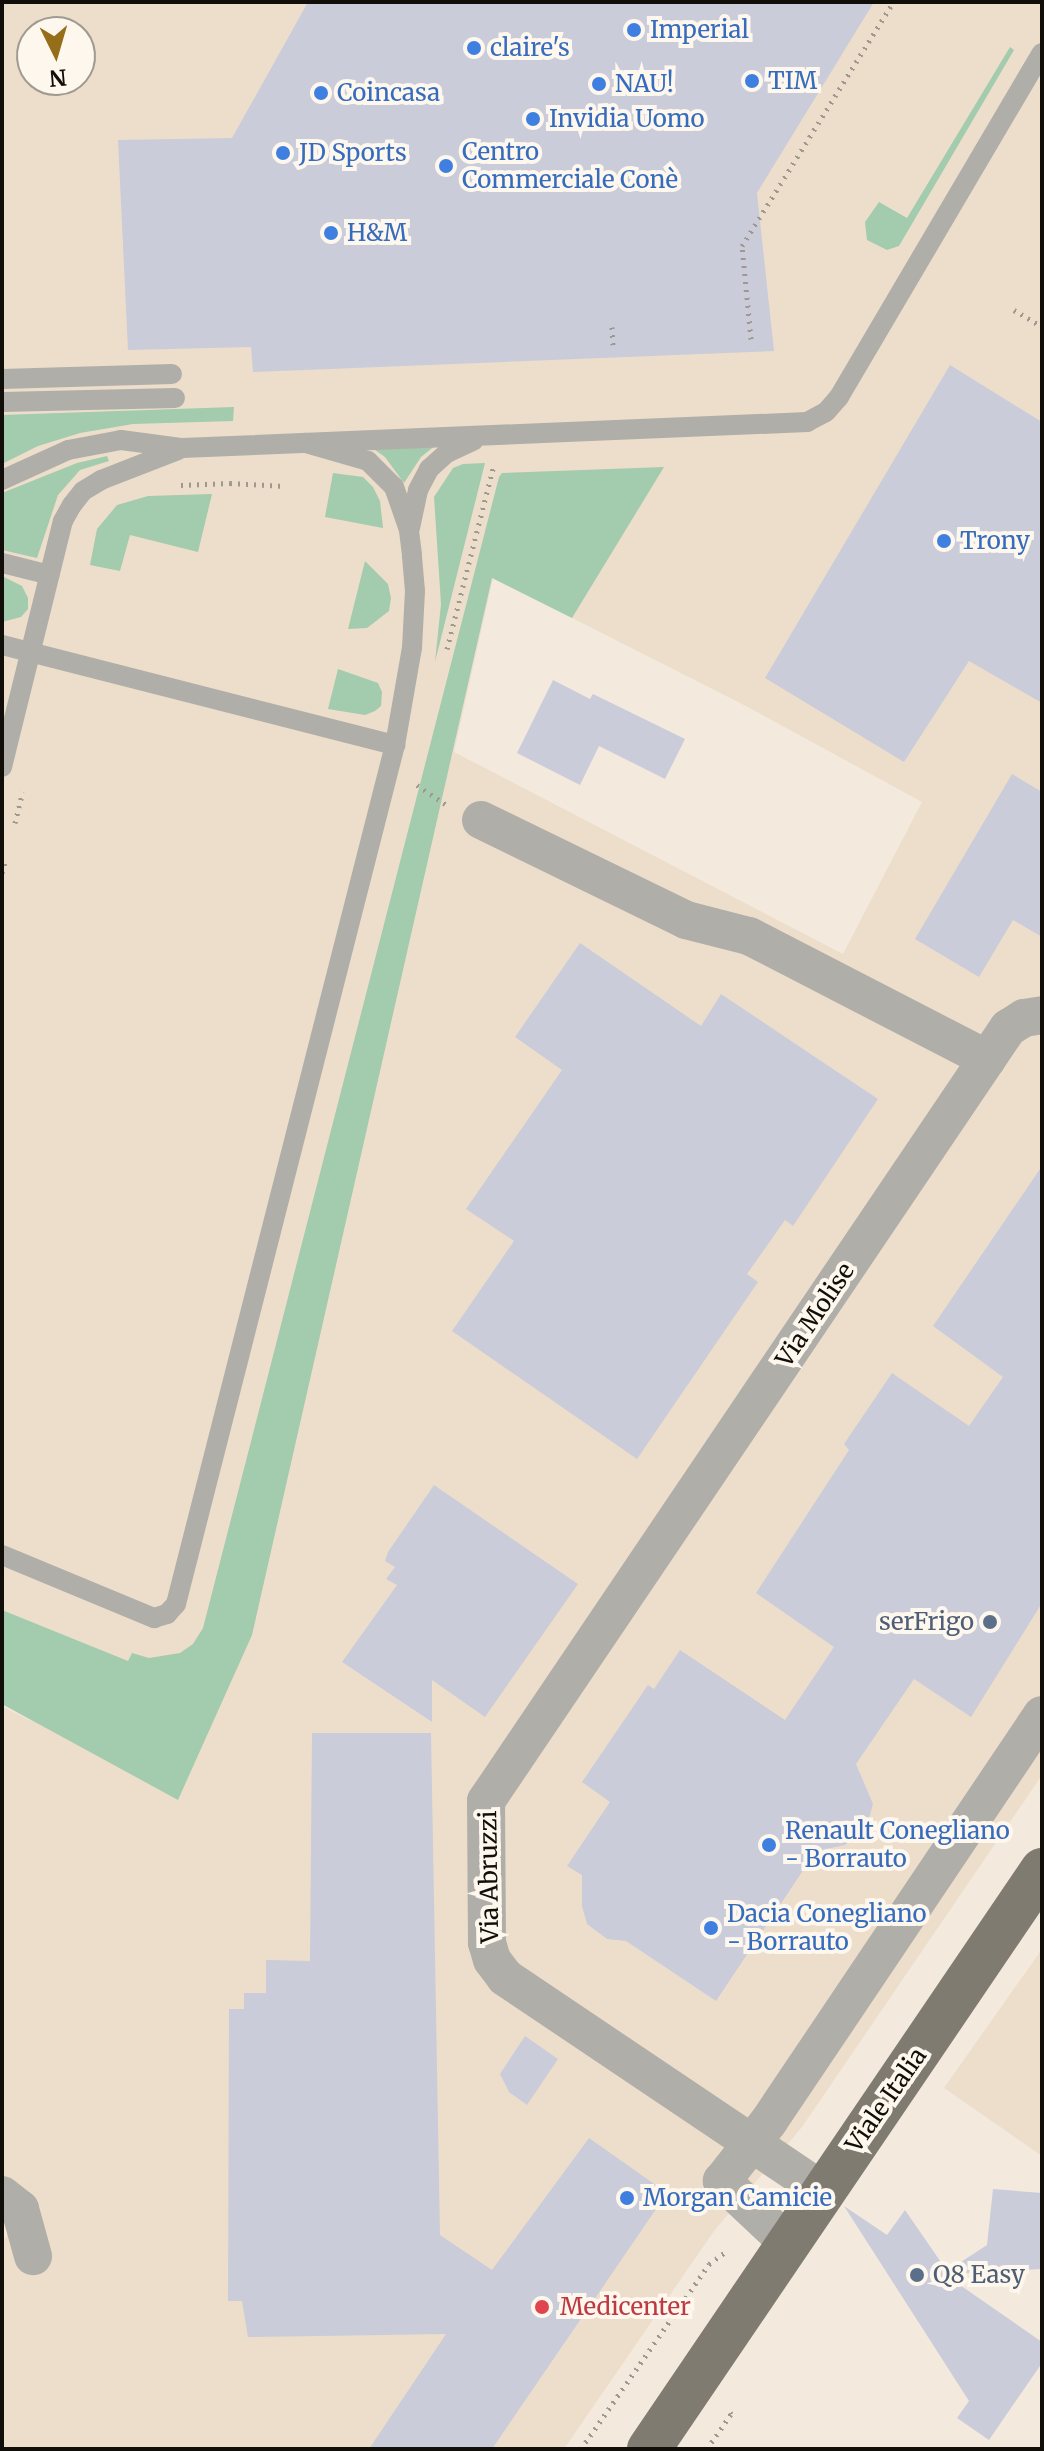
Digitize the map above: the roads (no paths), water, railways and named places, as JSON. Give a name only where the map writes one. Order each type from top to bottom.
[{"type":"main road","name":"Viale Italia","points":[[649,2449],[1042,1870]]},
{"type":"street","points":[[481,820],[686,920],[749,936],[987,1059]]},
{"type":"street","name":"Via Molise","points":[[643,1572],[1008,1028],[1024,1018],[1042,1015]]},
{"type":"street","name":"Via Abruzzi","points":[[643,1572],[486,1801],[487,1943],[492,1960],[505,1977],[823,2191]]},
{"type":"street","points":[[788,2243],[722,2181],[990,1795],[1042,1715]]},
{"type":"street","points":[[2,2195],[20,2209],[33,2256]]},
{"type":"lane","points":[[2,480],[45,459],[121,440],[182,448],[807,422],[826,412],[839,397],[1042,53]]},
{"type":"lane","points":[[2,379],[172,374]]},
{"type":"lane","points":[[2,402],[175,398]]},
{"type":"lane","points":[[409,530],[418,490],[429,469],[447,453],[484,436]]},
{"type":"lane","points":[[2,1555],[154,1618],[167,1614],[176,1604],[395,745],[412,648],[415,591],[409,530],[394,487],[382,472],[348,452],[306,443]]},
{"type":"lane","points":[[2,767],[63,521],[83,491],[125,469],[182,448]]},
{"type":"lane","points":[[2,563],[50,575]]},
{"type":"lane","points":[[2,645],[395,745]]},
{"type":"place","name":"Imperial","points":[[634,30]]},
{"type":"place","name":"claire's","points":[[474,48]]},
{"type":"place","name":"TIM","points":[[752,81]]},
{"type":"place","name":"NAU!","points":[[599,84]]},
{"type":"place","name":"Coincasa","points":[[321,93]]},
{"type":"place","name":"Invidia Uomo","points":[[533,119]]},
{"type":"place","name":"JD Sports","points":[[283,153]]},
{"type":"place","name":"Centro Commerciale Conè","points":[[446,166]]},
{"type":"place","name":"H&M","points":[[331,233]]},
{"type":"place","name":"Trony","points":[[944,541]]},
{"type":"place","name":"serFrigo","points":[[990,1622]]},
{"type":"place","name":"Renault Conegliano - Borrauto","points":[[769,1845]]},
{"type":"place","name":"Dacia Conegliano - Borrauto","points":[[711,1928]]},
{"type":"place","name":"Morgan Camicie","points":[[627,2198]]},
{"type":"place","name":"Q8 Easy","points":[[917,2275]]},
{"type":"place","name":"Medicenter","points":[[542,2307]]}]
